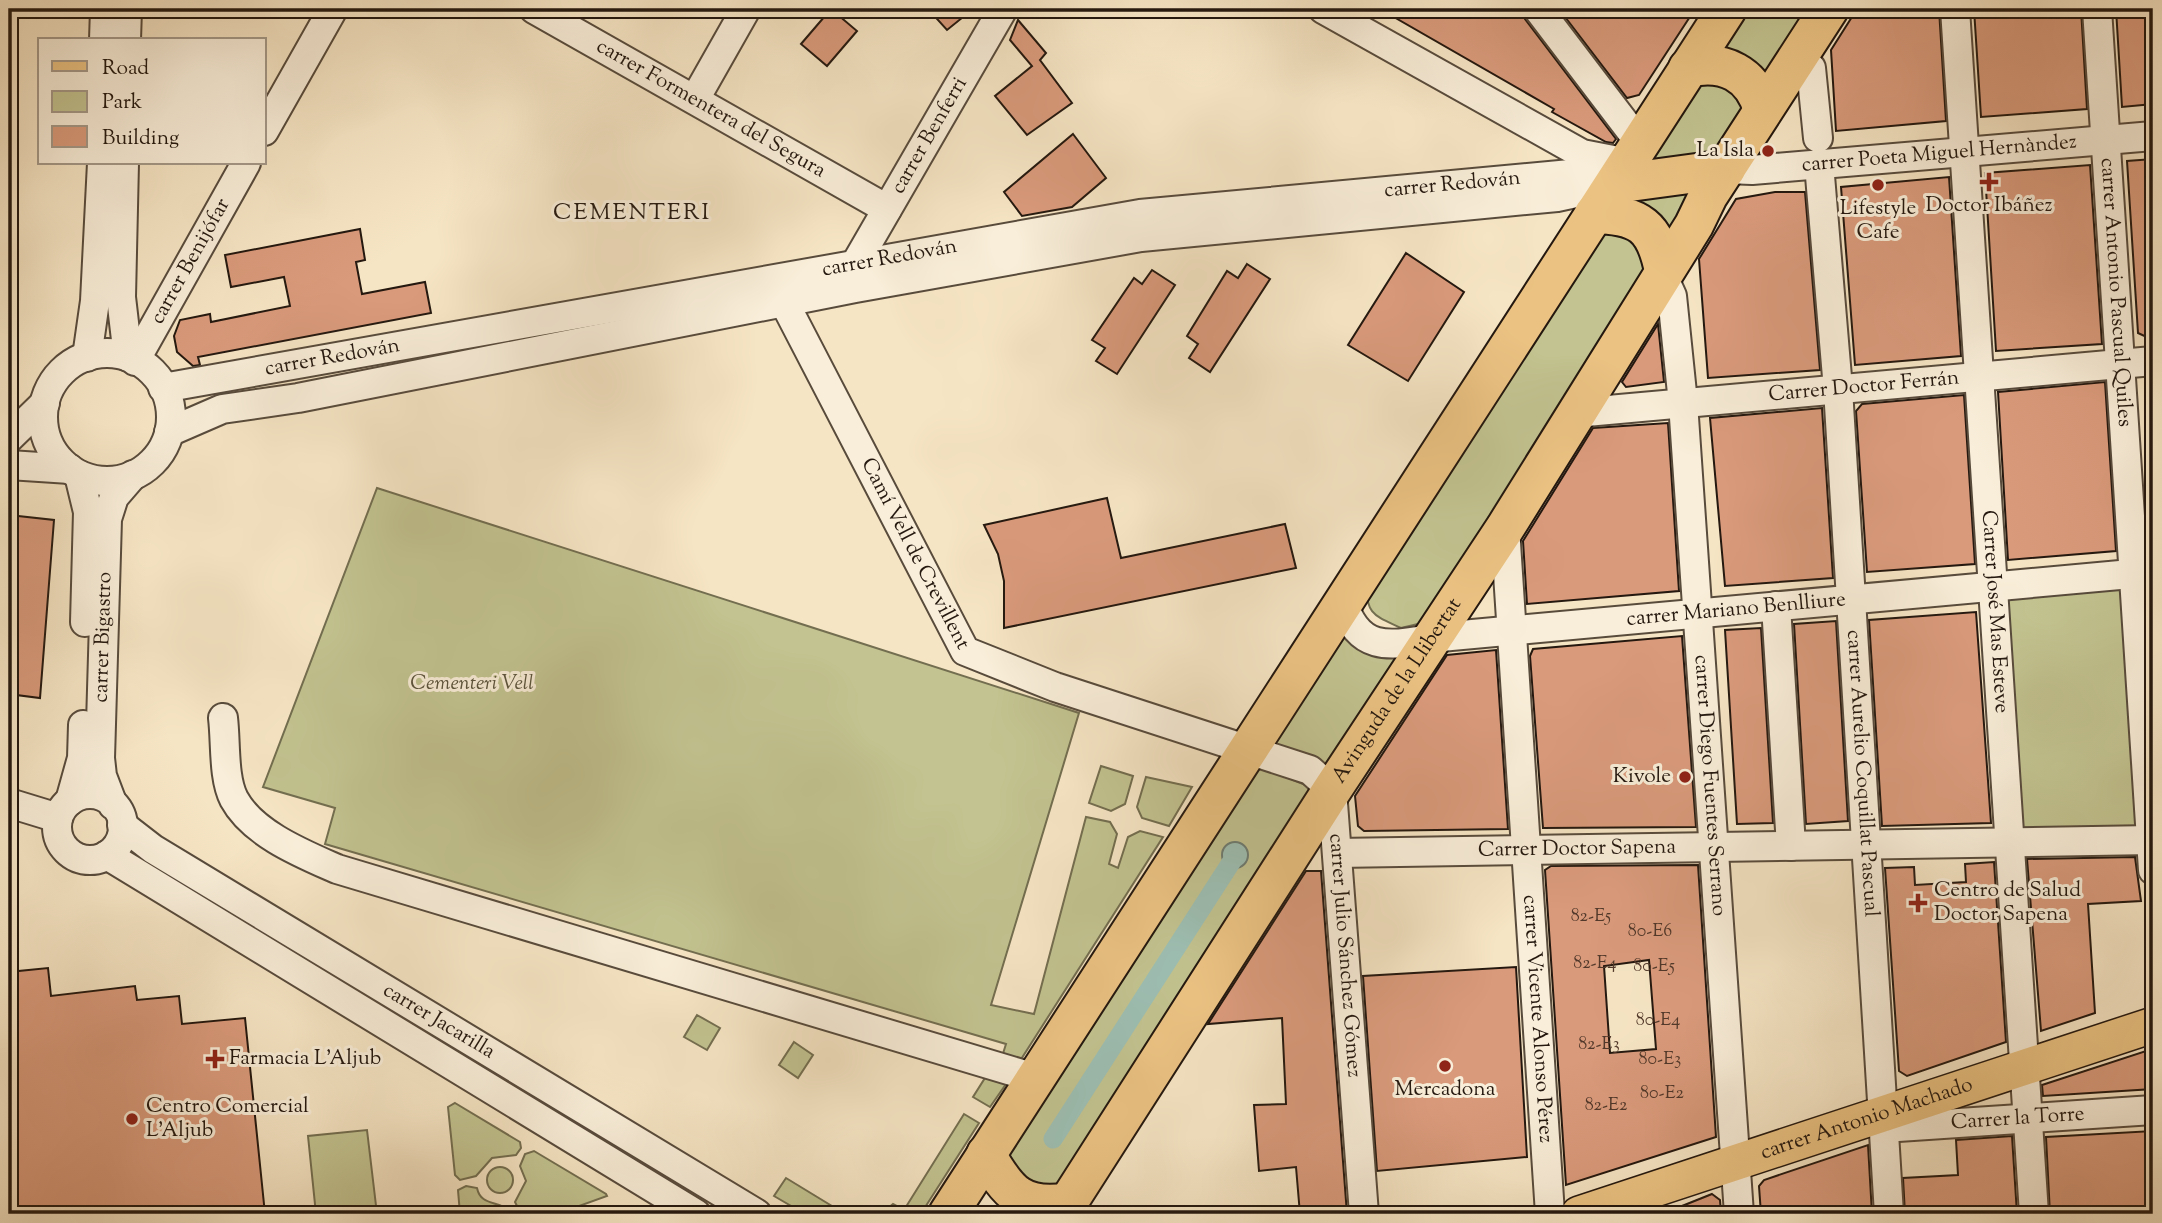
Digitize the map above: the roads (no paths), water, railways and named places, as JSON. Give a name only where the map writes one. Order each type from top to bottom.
[{"type":"highway","points":[[948,1214],[1727,9]]},
{"type":"highway","name":"Avinguda de la Llibertat","points":[[1068,1208],[1332,790],[1505,528],[1726,169],[1829,9]]},
{"type":"highway","points":[[1688,68],[1715,65],[1740,74],[1755,89],[1763,110]]},
{"type":"highway","points":[[1620,175],[1726,169]]},
{"type":"highway","points":[[1620,175],[1619,215],[1640,223],[1655,237],[1663,273]]},
{"type":"highway","points":[[986,1153],[1012,1193],[1027,1202],[1068,1208]]},
{"type":"main road","name":"carrer Antonio Machado","points":[[1579,1214],[1735,1163],[1883,1121],[1934,1097],[2153,1025]]},
{"type":"street","points":[[104,38],[105,9]]},
{"type":"street","points":[[126,38],[127,9]]},
{"type":"street","points":[[266,127],[333,9]]},
{"type":"street","name":"carrer Formentera del Segura","points":[[534,9],[887,209]]},
{"type":"street","points":[[695,99],[745,9]]},
{"type":"street","name":"carrer Benferri","points":[[856,263],[1003,9]]},
{"type":"street","points":[[1538,9],[1620,175]]},
{"type":"street","name":"Carrer José Mas Esteve","points":[[1955,9],[2034,1214]]},
{"type":"street","name":"carrer Antonio Pascual Quiles","points":[[2097,9],[2121,364],[2144,573],[2153,870]]},
{"type":"street","points":[[1335,12],[1620,175]]},
{"type":"street","name":"carrer Aurelio Coquillat Pascual","points":[[1798,58],[1811,68],[1838,389],[1889,1214]]},
{"type":"street","name":"carrer Poeta Miguel Hernàndez","points":[[1726,169],[1752,170],[1818,151],[1964,152],[2153,136]]},
{"type":"street","points":[[87,357],[95,301],[102,164]]},
{"type":"street","points":[[124,164],[121,297],[132,359]]},
{"type":"street","name":"carrer Benijófar","points":[[132,359],[245,164]]},
{"type":"street","name":"carrer Redován","points":[[163,387],[1140,214],[1620,175]]},
{"type":"street","name":"carrer Redován","points":[[169,432],[222,410],[298,398],[784,302],[1141,237],[1557,197],[1620,175]]},
{"type":"street","name":"carrer Diego Fuentes Serrano","points":[[1663,273],[1672,296],[1683,403],[1739,1214]]},
{"type":"street","name":"Camí Vell de Crevillent","points":[[784,302],[965,651],[1055,687],[1248,749]]},
{"type":"street","points":[[9,438],[45,403],[60,374],[87,357],[106,354],[132,359],[149,370],[163,387],[170,409],[169,432],[159,453],[134,475],[112,481],[74,472],[9,465]]},
{"type":"street","name":"Carrer Doctor Ferrán","points":[[1575,412],[2153,361]]},
{"type":"street","points":[[45,403],[46,437],[54,454],[74,472]]},
{"type":"street","name":"carrer Bigastro","points":[[64,810],[82,758],[88,512],[74,472]]},
{"type":"street","name":"carrer Bigastro","points":[[118,815],[102,776],[100,758],[107,519],[114,497],[134,475]]},
{"type":"street","name":"carrer Vicente Alonso Pérez","points":[[1505,528],[1550,1214]]},
{"type":"street","name":"carrer Mariano Benlliure","points":[[1343,602],[1350,625],[1365,638],[1393,645],[1512,630],[2144,573]]},
{"type":"street","points":[[1776,606],[1791,846]]},
{"type":"street","points":[[223,718],[234,799],[254,822],[318,861],[337,869],[1035,1078]]},
{"type":"street","points":[[1248,749],[1310,771],[1332,790]]},
{"type":"street","name":"carrer Julio Sánchez Gómez","points":[[1332,790],[1364,1214]]},
{"type":"street","points":[[9,803],[64,810],[91,795],[118,815],[119,842],[107,855],[84,859],[69,853],[57,833],[64,810]]},
{"type":"street","name":"carrer Jacarilla","points":[[118,815],[153,849],[757,1214]]},
{"type":"street","name":"Carrer Doctor Sapena","points":[[1337,853],[2152,840]]},
{"type":"street","name":"carrer Jacarilla","points":[[107,855],[691,1214]]},
{"type":"street","name":"Carrer la Torre","points":[[1883,1121],[2153,1111]]},
{"type":"street","points":[[691,1214],[707,1184]]},
{"type":"water","points":[[1235,842],[1245,845],[1248,855],[1245,865],[1235,868],[1225,865],[1222,855],[1225,845]]},
{"type":"waterway","points":[[1053,1139],[1232,861]]},
{"type":"place","name":"La Isla","points":[[1768,151]]},
{"type":"place","name":"Doctor Ibáñez","points":[[1989,182]]},
{"type":"place","name":"Lifestyle Cafe","points":[[1878,185]]},
{"type":"place","name":"Kivole","points":[[1685,777]]},
{"type":"place","name":"Centro de Salud Doctor Sapena","points":[[1918,903]]},
{"type":"place","name":"Farmacia L'Aljub","points":[[215,1059]]},
{"type":"place","name":"Mercadona","points":[[1445,1066]]},
{"type":"place","name":"Centro Comercial L'Aljub","points":[[132,1119]]},
{"type":"district","name":"CEMENTERI","points":[[632,213]]},
{"type":"park label","name":"Cementeri Vell","points":[[472,684]]}]
